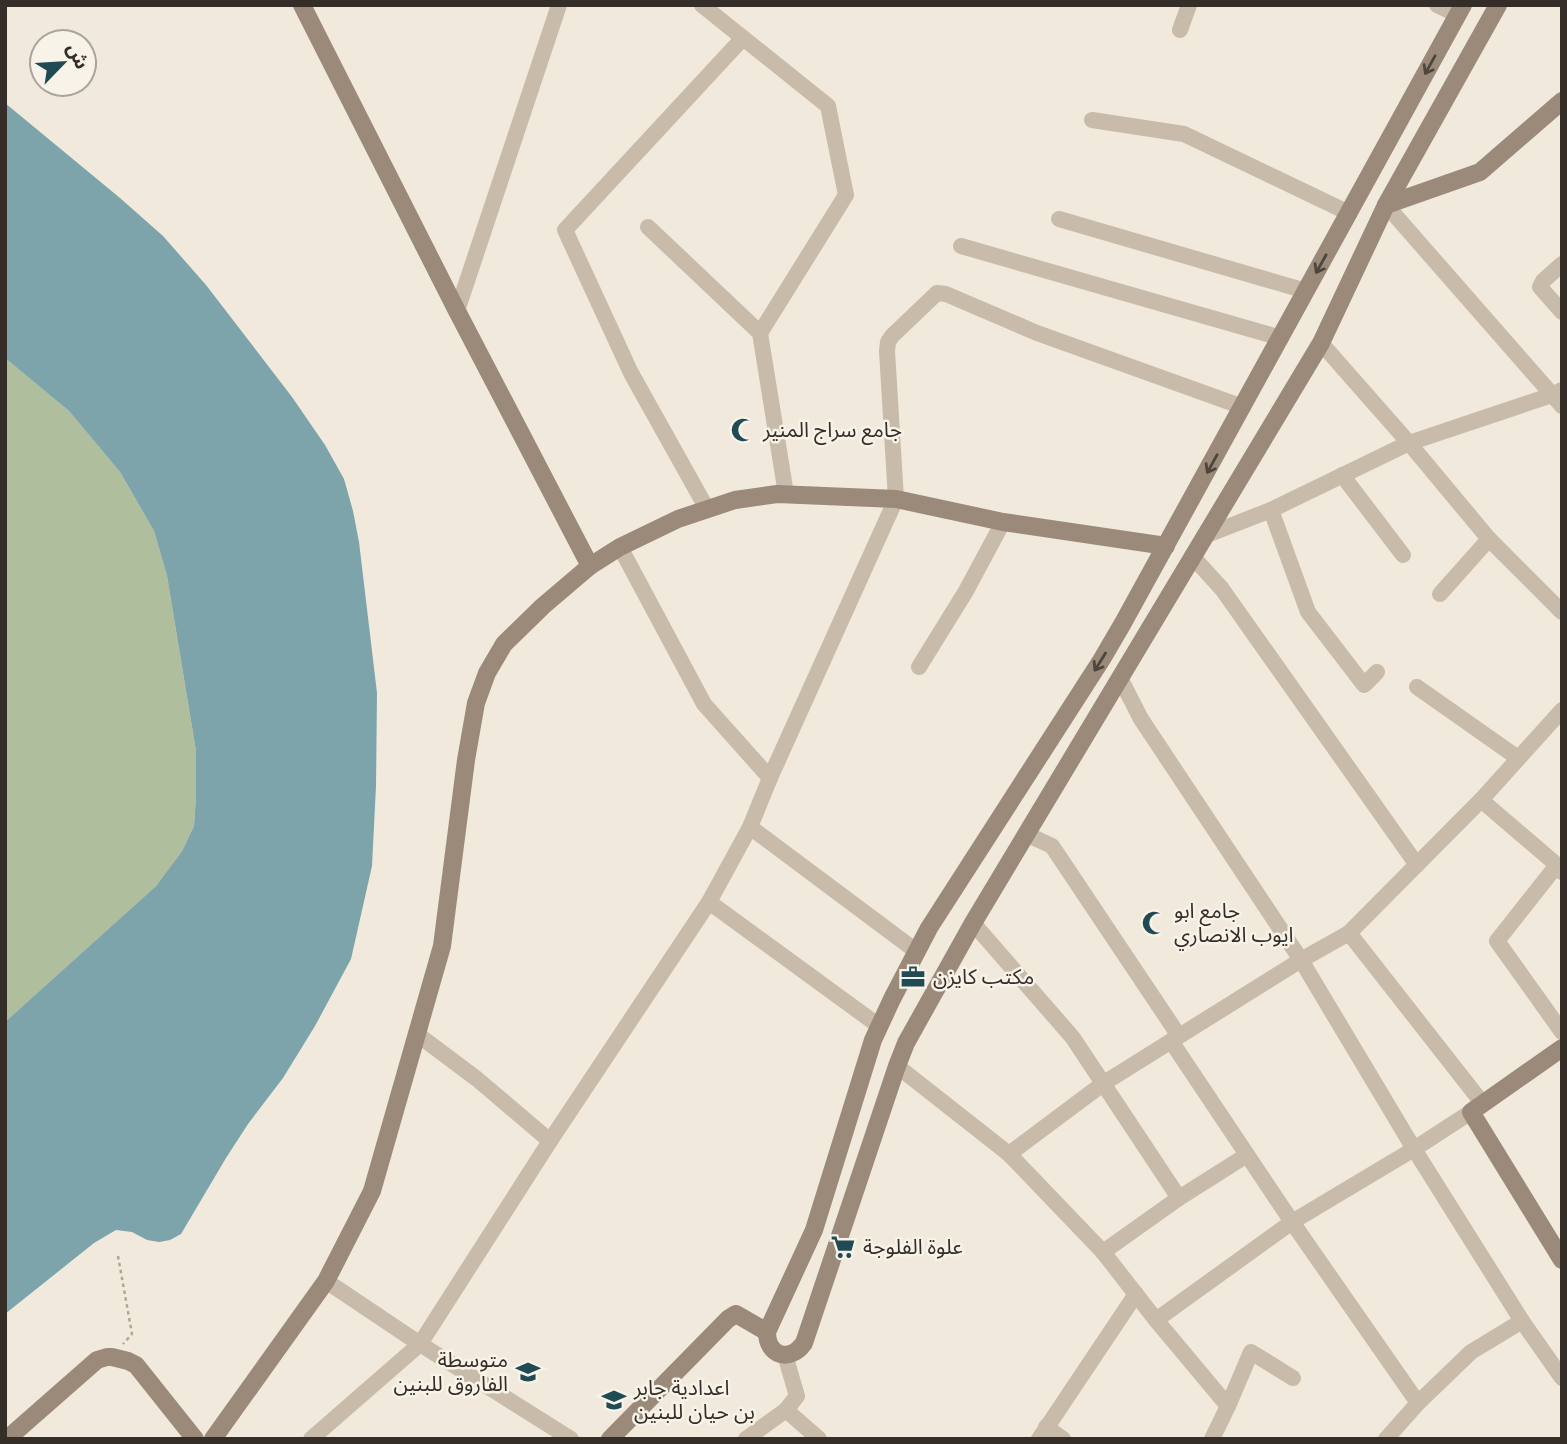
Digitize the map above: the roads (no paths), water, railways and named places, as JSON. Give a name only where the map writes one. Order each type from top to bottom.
[{"type":"street","points":[[302,5],[590,566]]},
{"type":"street","points":[[457,311],[559,5]]},
{"type":"street","points":[[702,5],[828,106],[846,195],[760,333]]},
{"type":"street","points":[[1180,30],[1189,5]]},
{"type":"street","points":[[1437,5],[1461,10],[1167,547],[1102,659],[929,928],[879,1026],[814,1230],[767,1332],[768,1343],[775,1351],[785,1355],[798,1351],[804,1343],[906,1043],[973,923],[1321,342],[1386,205],[1498,5]]},
{"type":"street","points":[[707,509],[631,373],[565,230],[743,38]]},
{"type":"street","points":[[1386,205],[1480,172],[1562,101]]},
{"type":"street","points":[[1092,120],[1184,134],[1349,213]]},
{"type":"street","points":[[1204,536],[1271,510],[1409,443],[1558,397],[1386,205]]},
{"type":"street","points":[[1059,219],[1306,291]]},
{"type":"street","points":[[648,227],[760,333],[786,494]]},
{"type":"street","points":[[961,246],[1280,338]]},
{"type":"street","points":[[1562,264],[1540,287],[1562,312]]},
{"type":"street","points":[[312,1439],[420,1344],[709,902],[750,827],[896,499],[888,342],[891,336],[937,293],[1037,333],[1243,407]]},
{"type":"street","points":[[1321,342],[1489,539],[1562,612]]},
{"type":"street","points":[[1342,475],[1403,555]]},
{"type":"street","points":[[213,1439],[326,1281],[372,1191],[442,946],[476,703],[487,673],[504,644],[543,607],[590,566],[620,547],[678,519],[707,509],[735,500],[776,494],[896,499],[1003,522],[1167,547]]},
{"type":"street","points":[[1271,510],[1308,612],[1364,685],[1377,672]]},
{"type":"street","points":[[919,667],[966,591],[1003,522]]},
{"type":"street","points":[[1440,594],[1489,539]]},
{"type":"street","points":[[620,547],[704,704],[770,778]]},
{"type":"street","points":[[1192,556],[1222,589],[1417,865]]},
{"type":"street","points":[[1123,623],[1145,638]]},
{"type":"street","points":[[1120,678],[1141,719],[1301,960],[1414,1149],[1522,1321],[1562,1378]]},
{"type":"street","points":[[1418,687],[1518,758]]},
{"type":"street","points":[[1009,1154],[1104,1083],[1349,933],[1481,800],[1562,710]]},
{"type":"street","points":[[1481,800],[1559,869],[1497,941],[1562,1032]]},
{"type":"street","points":[[750,827],[916,951]]},
{"type":"street","points":[[1026,834],[1052,846],[1247,1155],[1418,1403]]},
{"type":"street","points":[[709,902],[879,1026]]},
{"type":"street","points":[[973,923],[1073,1038],[1179,1198]]},
{"type":"street","points":[[1349,933],[1477,1108],[1562,1260]]},
{"type":"street","points":[[417,1034],[477,1079],[550,1142]]},
{"type":"street","points":[[1156,1320],[1292,1222],[1414,1149],[1562,1048]]},
{"type":"street","points":[[897,1066],[1009,1154],[1103,1252],[1228,1406]]},
{"type":"street","points":[[1103,1252],[1179,1198],[1247,1155]]},
{"type":"street","points":[[326,1281],[571,1439]]},
{"type":"street","points":[[1063,1439],[1042,1433],[1136,1294]]},
{"type":"street","points":[[610,1439],[728,1319],[736,1314],[767,1332]]},
{"type":"street","points":[[1386,1439],[1418,1403],[1471,1352],[1522,1321]]},
{"type":"street","points":[[1212,1439],[1251,1352],[1293,1378]]},
{"type":"street","points":[[747,1439],[786,1410],[797,1396],[785,1355]]},
{"type":"street","points":[[26,1439],[104,1369],[112,1357]]},
{"type":"street","points":[[7,1439],[97,1360],[112,1357],[136,1365],[195,1439]]},
{"type":"street","points":[[786,1410],[819,1439]]},
{"type":"water","points":[[5,103],[163,236],[206,285],[292,397],[325,445],[344,479],[353,511],[377,693],[372,866],[351,959],[315,1026],[283,1078],[226,1158],[181,1234],[159,1242],[147,1240],[132,1232],[116,1230],[94,1243],[5,1314],[5,1022],[156,886],[182,851],[194,826],[196,751],[167,576],[154,531],[120,472],[69,411],[5,358]]},
{"type":"place","name":"جامع سراج المنير","points":[[743,430]]},
{"type":"place","name":"جامع ابو ايوب الانصاري","points":[[1154,923]]},
{"type":"place","name":"مكتب كايزن","points":[[913,977]]},
{"type":"place","name":"علوة الفلوجة","points":[[843,1247]]},
{"type":"place","name":"متوسطة الفاروق للبنين","points":[[528,1372]]},
{"type":"place","name":"اعدادية جابر بن حيان للبنين","points":[[614,1400]]}]
